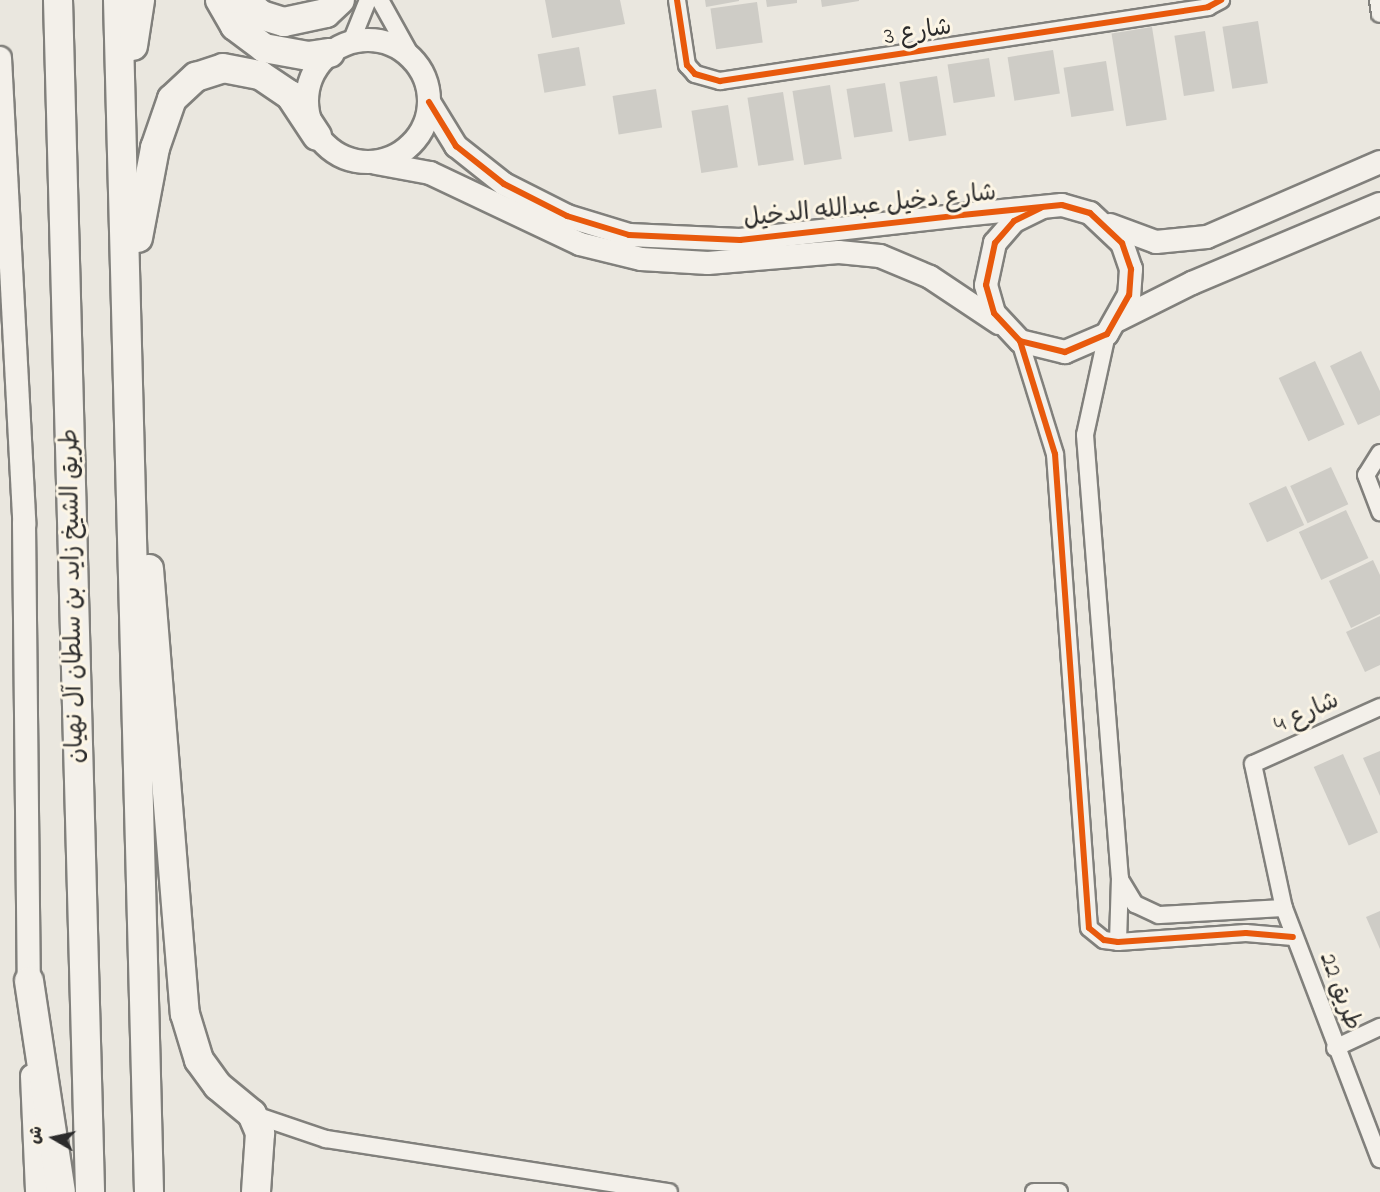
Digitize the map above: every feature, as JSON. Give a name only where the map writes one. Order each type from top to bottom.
[{"type":"highway","name":"طريق الشيخ زايد بن سلطان آل نهيان","points":[[58,0],[90,1192]]},
{"type":"highway","points":[[118,0],[149,1192]]},
{"type":"highway","points":[[122,98],[140,0]]},
{"type":"highway","points":[[220,0],[235,26],[264,48],[308,56],[340,47]]},
{"type":"highway","points":[[244,0],[261,15],[284,22],[326,13],[340,0]]},
{"type":"highway","points":[[127,326],[154,148],[172,99],[186,83],[223,68],[260,75],[290,95],[316,136]]},
{"type":"highway","points":[[128,398],[157,633],[184,1014],[207,1072],[252,1114],[262,1158],[256,1192]]},
{"type":"highway","points":[[29,981],[61,1192]]},
{"type":"street","points":[[368,0],[340,47],[313,73],[306,98],[316,136],[343,158],[376,163],[414,142],[429,102],[414,61],[380,0]]},
{"type":"street","name":"شارع 3","points":[[677,0],[687,65],[695,74],[720,81],[1208,7],[1221,0]]},
{"type":"street","points":[[1378,0],[1380,14]]},
{"type":"street","points":[[340,47],[392,45],[414,61]]},
{"type":"street","points":[[0,58],[24,523],[29,981],[37,1192]]},
{"type":"street","name":"شارع دخيل عبدالله الدخيل","points":[[429,102],[456,146],[504,184],[567,216],[629,235],[740,240],[1041,208]]},
{"type":"street","points":[[1378,160],[1207,237],[1156,242],[1126,235],[1075,207],[1041,208],[1004,230],[989,255],[986,285],[1003,326],[1020,341],[1065,352],[1192,283],[1380,204]]},
{"type":"street","name":"شارع دخيل عبدالله الدخيل","points":[[376,163],[430,172],[551,232],[641,259],[697,263],[839,252],[880,256],[930,277],[1003,326]]},
{"type":"street","points":[[1105,222],[1122,243],[1131,269],[1130,296],[1113,327],[1085,435],[1120,878],[1118,942]]},
{"type":"street","points":[[1020,341],[1055,454],[1086,921],[1098,937],[1118,942],[1246,933],[1293,937]]},
{"type":"street","points":[[0,391],[24,523]]},
{"type":"street","points":[[1380,453],[1366,475],[1380,512]]},
{"type":"street","name":"شارع 4","points":[[1253,764],[1380,707]]},
{"type":"street","name":"طريق 22","points":[[1253,764],[1284,908],[1293,937],[1380,1159]]},
{"type":"street","points":[[1120,878],[1135,904],[1159,915],[1284,908]]},
{"type":"street","points":[[1335,1048],[1380,1027]]},
{"type":"street","points":[[252,1114],[326,1139],[669,1192]]},
{"type":"street","points":[[1034,1192],[1059,1192]]},
{"type":"building","points":[[545,0],[620,0],[625,24],[552,38]]},
{"type":"building","points":[[705,0],[739,0],[739,1],[706,7]]},
{"type":"building","points":[[766,0],[797,0],[797,3],[767,7]]},
{"type":"building","points":[[821,0],[859,0],[859,1],[822,7]]},
{"type":"building","points":[[757,2],[763,43],[716,49],[710,9]]},
{"type":"building","points":[[1258,21],[1268,83],[1232,89],[1222,27]]},
{"type":"building","points":[[1152,27],[1167,120],[1126,126],[1112,33]]},
{"type":"building","points":[[1205,31],[1215,91],[1184,96],[1174,36]]},
{"type":"building","points":[[579,47],[586,85],[544,93],[538,54]]},
{"type":"building","points":[[1053,50],[1060,93],[1014,101],[1008,57]]},
{"type":"building","points":[[989,58],[995,97],[954,103],[948,65]]},
{"type":"building","points":[[1106,61],[1114,110],[1071,117],[1064,68]]},
{"type":"building","points":[[937,76],[946,135],[909,141],[899,82]]},
{"type":"building","points":[[885,83],[893,131],[854,137],[846,89]]},
{"type":"building","points":[[830,85],[842,159],[804,165],[792,91]]},
{"type":"building","points":[[656,89],[662,128],[619,134],[613,96]]},
{"type":"building","points":[[783,92],[794,160],[758,166],[747,98]]},
{"type":"building","points":[[728,105],[738,167],[701,173],[691,111]]},
{"type":"building","points":[[1361,351],[1380,391],[1380,415],[1358,425],[1330,366]]},
{"type":"building","points":[[1315,361],[1345,424],[1308,441],[1279,378]]},
{"type":"building","points":[[1331,467],[1348,504],[1308,523],[1290,486]]},
{"type":"building","points":[[1286,486],[1304,525],[1267,542],[1249,503]]},
{"type":"building","points":[[1346,510],[1368,558],[1321,580],[1299,532]]},
{"type":"building","points":[[1373,560],[1380,575],[1380,614],[1351,628],[1329,581]]},
{"type":"building","points":[[1380,616],[1380,665],[1365,672],[1346,632]]},
{"type":"building","points":[[1380,751],[1380,796],[1363,758]]},
{"type":"building","points":[[1343,754],[1378,833],[1349,846],[1314,767]]},
{"type":"building","points":[[1380,911],[1380,949],[1366,917]]},
{"type":"cycle path","points":[[677,0],[687,65],[695,74],[720,81],[1208,7],[1221,0]]},
{"type":"cycle path","points":[[429,102],[456,146],[504,184],[567,216],[629,235],[740,240],[1062,205],[1090,213],[1122,243],[1131,269],[1129,295],[1107,334],[1065,352],[1020,341],[994,313],[986,285],[995,243],[1014,221],[1041,208]]},
{"type":"cycle path","points":[[1020,341],[1055,454],[1089,928],[1104,940],[1118,942],[1246,933],[1293,937]]}]
